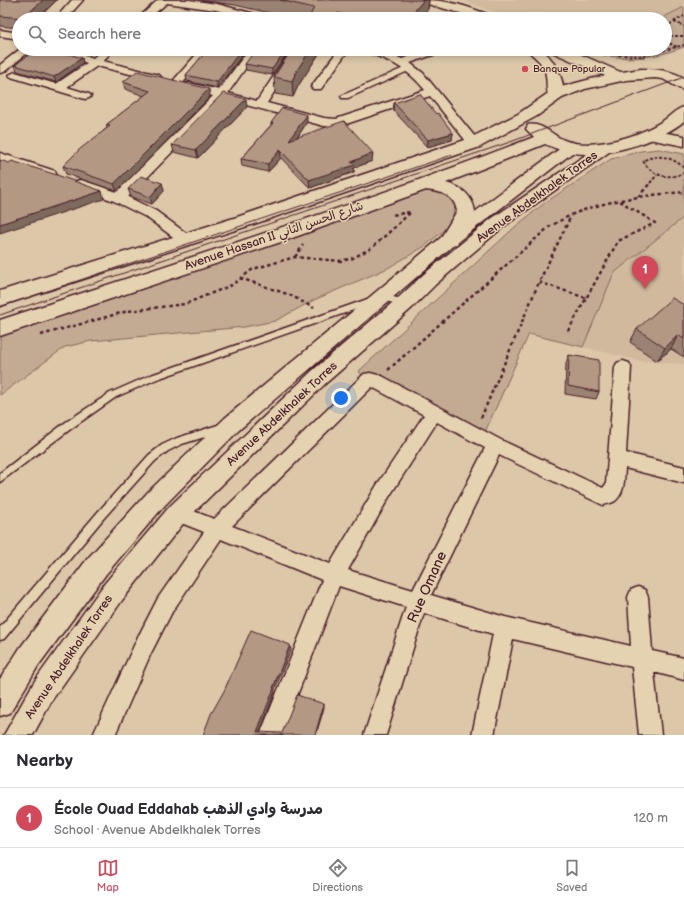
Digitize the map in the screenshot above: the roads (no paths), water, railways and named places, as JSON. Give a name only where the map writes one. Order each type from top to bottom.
[{"type":"highway","points":[[654,73],[678,65]]},
{"type":"highway","name":"Avenue Hassan II شارع الحسن الثاني","points":[[0,299],[259,216],[474,143],[501,130],[532,112],[555,96],[590,83],[620,77],[654,73]]},
{"type":"highway","points":[[654,73],[672,77],[684,85]]},
{"type":"highway","points":[[532,112],[533,128],[546,138],[555,143],[589,149],[604,149],[649,135],[675,121],[684,112]]},
{"type":"highway","name":"Avenue Hassan II شارع الحسن الثاني","points":[[0,328],[259,242],[424,184],[546,138]]},
{"type":"highway","points":[[424,184],[440,186],[451,190],[459,196],[464,203],[466,211],[450,239]]},
{"type":"street","points":[[67,12],[78,0]]},
{"type":"street","points":[[150,12],[164,0]]},
{"type":"street","points":[[168,0],[239,9],[246,12]]},
{"type":"street","points":[[428,0],[469,12]]},
{"type":"street","points":[[0,33],[12,35]]},
{"type":"street","points":[[0,70],[18,56]]},
{"type":"street","points":[[78,56],[95,62],[324,122],[337,123],[432,92]]},
{"type":"street","points":[[58,88],[101,56]]},
{"type":"street","points":[[177,83],[199,56]]},
{"type":"street","points":[[119,198],[221,95],[249,56]]},
{"type":"street","points":[[260,105],[292,56]]},
{"type":"street","points":[[317,87],[339,56]]},
{"type":"street","points":[[384,56],[406,66],[419,75],[474,143]]},
{"type":"street","points":[[345,96],[426,56]]},
{"type":"street","points":[[542,56],[552,68],[555,80],[555,96]]},
{"type":"street","points":[[572,56],[620,77]]},
{"type":"street","points":[[15,75],[85,96]]},
{"type":"street","points":[[649,135],[684,141]]},
{"type":"street","name":"Avenue Abdelkhalek Torres","points":[[0,703],[29,657],[97,566],[156,499],[232,424],[450,239],[571,147]]},
{"type":"street","name":"Avenue Abdelkhalek Torres","points":[[18,735],[43,691],[114,591],[178,513],[319,376],[405,303],[430,279],[497,223],[604,149]]},
{"type":"street","points":[[3,161],[64,179],[119,198],[151,214],[185,239]]},
{"type":"street","points":[[104,735],[144,646],[165,606],[217,528],[368,380],[371,378],[376,380],[495,445],[603,497],[609,495],[614,486],[623,367]]},
{"type":"street","points":[[271,735],[334,575],[383,491],[435,412]]},
{"type":"street","name":"Rue Omane","points":[[375,735],[418,601],[495,445]]},
{"type":"street","points":[[616,458],[684,475]]},
{"type":"street","points":[[178,513],[334,575],[418,601],[505,627],[684,669]]},
{"type":"street","points":[[638,597],[642,660],[650,735]]},
{"type":"street","points":[[483,735],[505,627]]},
{"type":"lane","points":[[0,478],[69,425],[113,395],[154,377],[382,297],[405,303]]},
{"type":"lane","points":[[0,635],[100,516],[152,458],[165,448],[180,441],[232,424]]},
{"type":"tram line","points":[[0,315],[513,141],[684,77]]},
{"type":"tram line","points":[[0,307],[452,155]]},
{"type":"place","name":"Banque Popular","points":[[525,69]]},
{"type":"place","name":"École Ouad Eddahab مدرسة وادي الذهب","points":[[645,289]]}]
